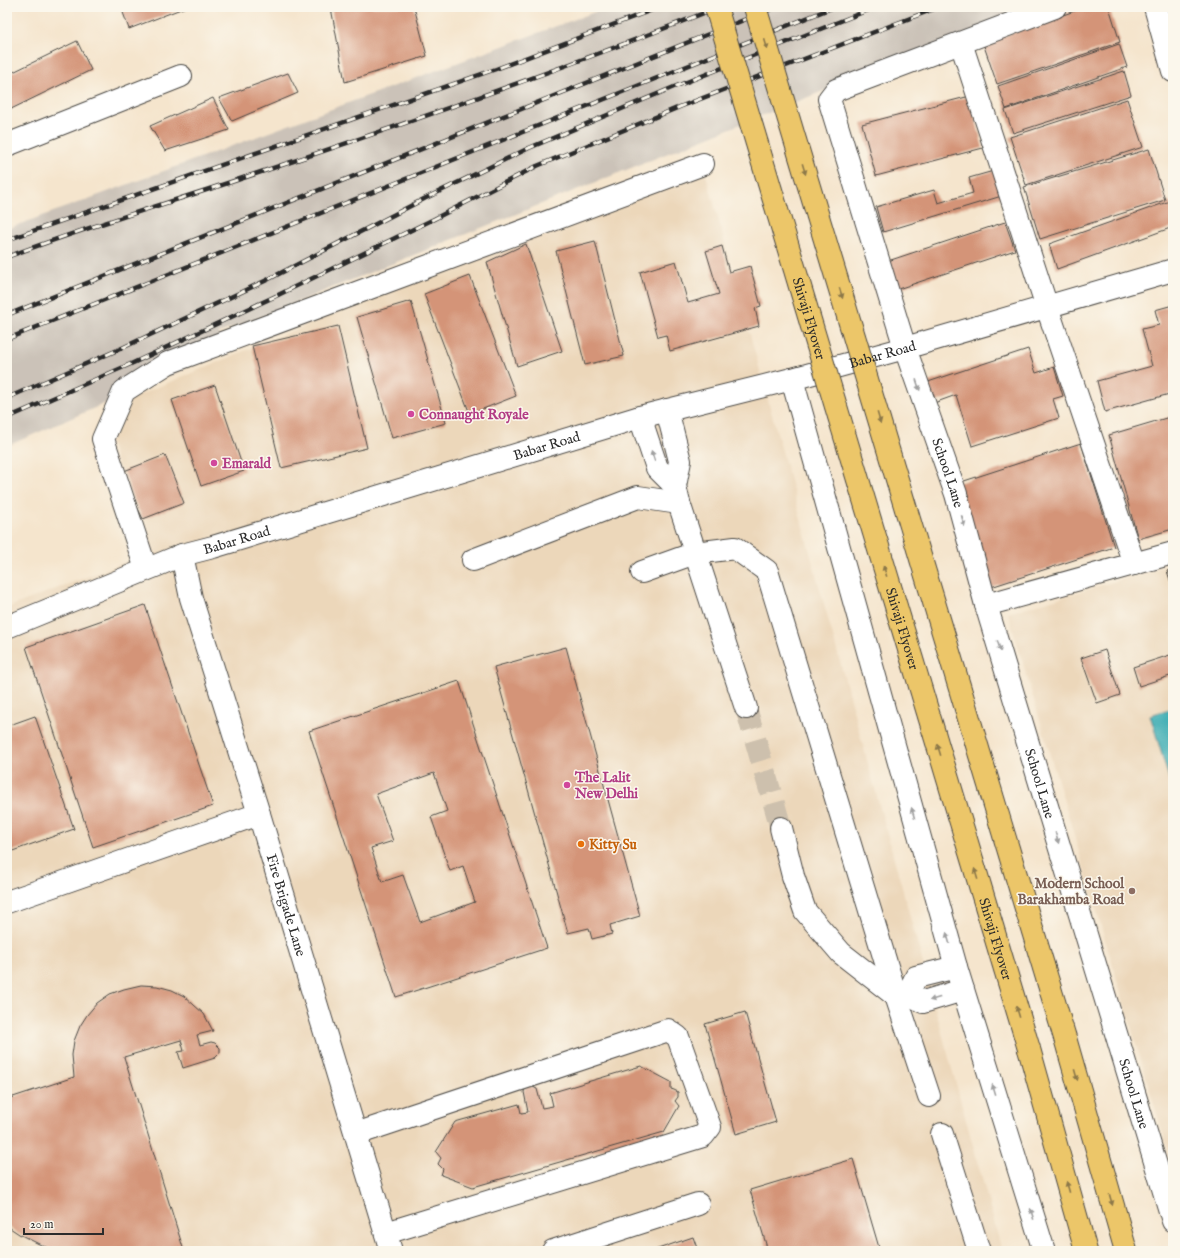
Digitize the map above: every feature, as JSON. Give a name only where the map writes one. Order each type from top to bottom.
[{"type":"main road","name":"Shivaji Flyover","points":[[716,7],[1029,1049],[1086,1251]]},
{"type":"main road","points":[[755,7],[1065,1038],[1126,1251]]},
{"type":"street","points":[[1054,7],[961,43],[1047,307],[1134,564]]},
{"type":"street","points":[[1154,7],[1173,71]]},
{"type":"street","name":"School Lane","points":[[961,43],[836,90],[828,99],[905,348],[956,494],[986,605],[1173,1221]]},
{"type":"street","points":[[7,145],[181,76]]},
{"type":"street","points":[[146,569],[103,439],[124,390],[168,362],[703,164]]},
{"type":"street","name":"Babar Road","points":[[7,627],[182,555],[213,548],[640,417],[792,379],[905,348],[1173,270]]},
{"type":"street","points":[[792,379],[956,967],[1044,1251]]},
{"type":"street","points":[[667,410],[680,460],[677,495]]},
{"type":"street","points":[[640,417],[656,468],[677,495],[746,708]]},
{"type":"street","points":[[473,560],[638,497],[677,495]]},
{"type":"street","points":[[642,572],[695,553],[735,548],[767,571],[902,994],[929,1096]]},
{"type":"street","points":[[986,605],[1173,553]]},
{"type":"street","points":[[7,902],[259,814],[191,598],[182,555]]},
{"type":"street","name":"Fire Brigade Lane","points":[[259,814],[388,1242]]},
{"type":"street","points":[[781,828],[792,876],[805,911],[841,953],[902,994],[923,1002],[963,990]]},
{"type":"street","points":[[902,994],[916,977],[956,967]]},
{"type":"street","points":[[356,1134],[668,1030],[678,1036],[710,1127],[703,1136],[388,1242]]},
{"type":"street","points":[[942,1134],[979,1251]]},
{"type":"street","points":[[553,1251],[698,1204]]},
{"type":"shaded area","points":[[608,7],[1033,7],[219,333],[219,354],[7,446],[7,229]]},
{"type":"shaded area","points":[[702,160],[1002,1251],[7,1251],[7,608],[148,553],[109,439],[127,400]]},
{"type":"shaded area","name":"Modern School Barakhamba Road","points":[[1173,564],[1173,1168],[1008,613]]},
{"type":"water","points":[[1173,708],[1173,792],[1150,715]]},
{"type":"building","points":[[121,7],[186,7],[129,29]]},
{"type":"building","points":[[414,7],[427,56],[345,82],[331,8]]},
{"type":"building","points":[[1086,7],[1109,7],[1120,42],[997,84],[983,43]]},
{"type":"building","points":[[77,41],[91,70],[7,111],[7,75]]},
{"type":"building","points":[[1119,44],[1127,67],[1006,109],[998,86]]},
{"type":"building","points":[[1124,71],[1131,95],[1013,133],[1005,110]]},
{"type":"building","points":[[288,73],[298,93],[232,121],[219,98]]},
{"type":"building","points":[[970,96],[983,148],[876,176],[862,124]]},
{"type":"building","points":[[213,98],[229,130],[165,151],[150,126]]},
{"type":"building","points":[[1127,99],[1143,147],[1026,185],[1010,137]]},
{"type":"building","points":[[1149,149],[1165,200],[1040,239],[1024,187]]},
{"type":"building","points":[[997,170],[1005,195],[883,232],[876,207],[934,190],[938,203],[973,193],[969,178]]},
{"type":"building","points":[[1170,201],[1173,208],[1173,227],[1057,269],[1049,244]]},
{"type":"building","points":[[1005,222],[1015,250],[898,289],[888,261]]},
{"type":"building","points":[[595,241],[624,356],[585,365],[556,251]]},
{"type":"building","points":[[526,244],[562,351],[517,366],[487,262]]},
{"type":"building","points":[[722,246],[729,272],[750,266],[761,306],[755,308],[759,326],[670,351],[666,335],[658,337],[640,272],[676,261],[688,303],[719,294],[706,251]]},
{"type":"building","points":[[470,276],[516,396],[470,414],[424,294]]},
{"type":"building","points":[[411,301],[446,423],[392,438],[357,317]]},
{"type":"building","points":[[1173,305],[1173,393],[1105,412],[1097,381],[1152,366],[1142,329],[1159,325],[1155,310]]},
{"type":"building","points":[[338,326],[367,448],[281,468],[252,346]]},
{"type":"building","points":[[1028,349],[1036,373],[1054,367],[1063,396],[1053,399],[1059,418],[972,446],[956,395],[934,403],[928,382]]},
{"type":"building","points":[[215,385],[244,471],[201,486],[172,400]]},
{"type":"building","points":[[1173,416],[1173,529],[1138,539],[1109,435]]},
{"type":"building","points":[[1081,443],[1114,547],[991,587],[958,483]]},
{"type":"building","points":[[165,455],[184,503],[143,519],[132,496],[124,471]]},
{"type":"building","points":[[1173,569],[1173,589],[1167,571]]},
{"type":"building","points":[[145,605],[213,806],[93,847],[26,647]]},
{"type":"building","points":[[566,647],[640,916],[610,925],[612,934],[592,939],[589,928],[568,933],[494,667]]},
{"type":"building","points":[[1105,650],[1120,695],[1097,703],[1081,658]]},
{"type":"building","points":[[1173,654],[1173,675],[1139,686],[1133,667]]},
{"type":"building","points":[[459,681],[547,948],[396,997],[309,731]],"holes":[[[434,773],[447,811],[431,817],[450,871],[463,866],[475,902],[420,922],[403,875],[382,882],[371,848],[393,841],[376,794]]]},
{"type":"building","points":[[35,716],[74,829],[7,853],[7,726]]},
{"type":"building","points":[[141,985],[157,986],[172,990],[184,996],[204,1014],[213,1031],[197,1035],[200,1045],[211,1042],[215,1043],[220,1048],[220,1053],[215,1058],[183,1068],[178,1052],[184,1051],[181,1040],[124,1057],[184,1251],[57,1251],[19,1234],[7,1226],[7,1099],[74,1077],[72,1055],[74,1041],[80,1026],[87,1015],[97,1003],[110,994]]},
{"type":"building","points":[[745,1012],[776,1122],[736,1134],[705,1024]]},
{"type":"building","points":[[641,1066],[671,1082],[671,1089],[678,1092],[678,1097],[675,1101],[679,1106],[664,1132],[473,1187],[441,1175],[443,1169],[438,1164],[441,1158],[436,1152],[455,1122],[519,1104],[521,1113],[528,1112],[524,1092],[525,1088],[531,1086],[537,1089],[542,1108],[553,1106],[550,1093]]},
{"type":"building","points":[[853,1159],[880,1251],[768,1251],[750,1190]]},
{"type":"building","points":[[693,1237],[698,1251],[652,1251]]},
{"type":"tunnel","points":[[746,708],[781,828]]},
{"type":"railway","points":[[7,240],[496,69],[660,7]]},
{"type":"railway","points":[[7,257],[69,235],[372,135],[604,52],[719,7]]},
{"type":"railway","points":[[7,315],[776,7]]},
{"type":"railway","points":[[7,339],[834,7]]},
{"type":"railway","points":[[7,398],[120,349],[267,280],[424,199],[529,148],[674,87],[876,7]]},
{"type":"railway","points":[[7,418],[133,363],[278,295],[434,219],[537,166],[682,106],[939,7]]},
{"type":"place","name":"Connaught Royale","points":[[411,414]]},
{"type":"place","name":"Emarald","points":[[214,463]]},
{"type":"place","name":"The Lalit New Delhi","points":[[567,785]]},
{"type":"place","name":"Kitty Su","points":[[581,844]]},
{"type":"place","name":"Modern School Barakhamba Road","points":[[1132,891]]}]
